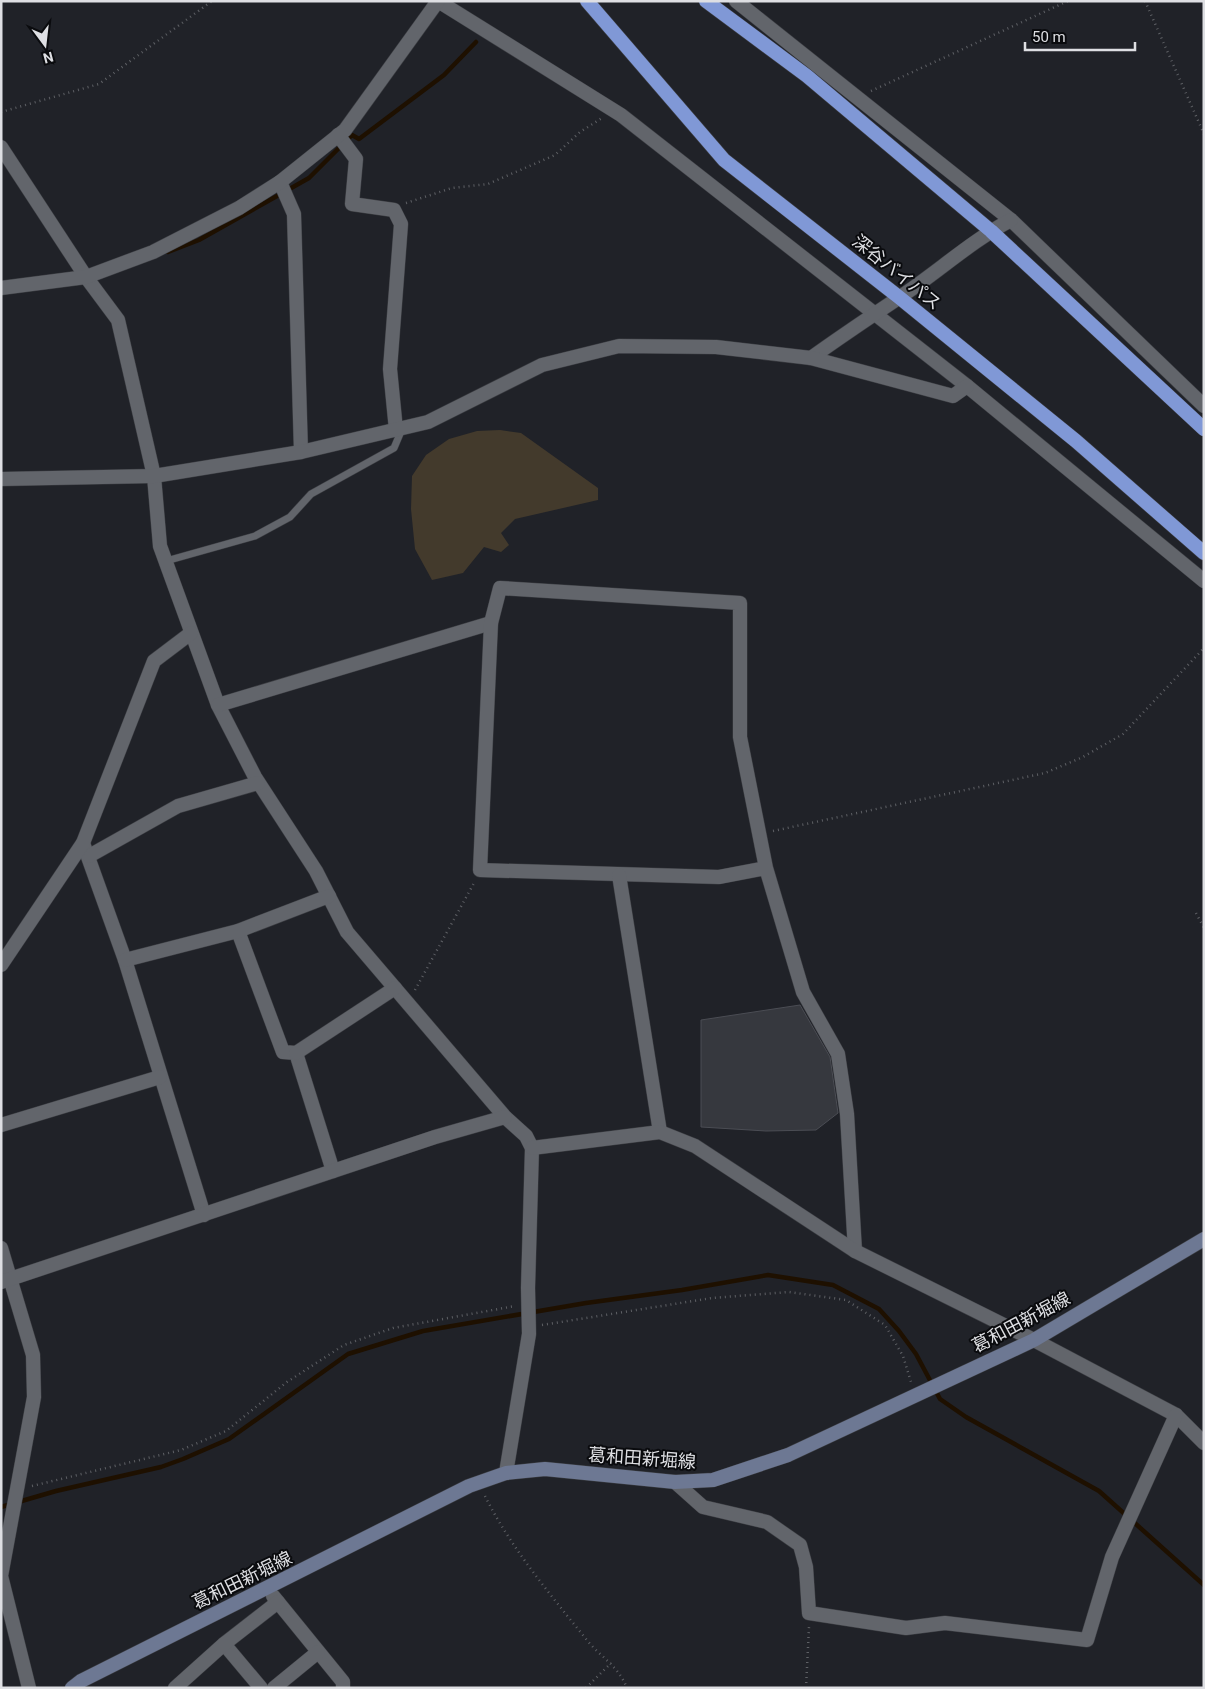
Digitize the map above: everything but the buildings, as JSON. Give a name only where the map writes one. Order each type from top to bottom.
[{"type":"highway","name":"深谷バイパス","points":[[587,1],[724,160],[900,298],[1076,441],[1204,553]]},
{"type":"highway","points":[[706,1],[807,76],[991,231],[1204,429]]},
{"type":"main road","name":"葛和田新堀線","points":[[72,1688],[81,1681],[478,1483],[506,1473],[545,1469],[675,1482],[712,1480],[788,1455],[1034,1340],[1204,1239]]},
{"type":"street","points":[[1,288],[86,278],[153,252],[238,208],[280,183],[345,130],[438,1],[614,111],[967,386],[1204,581]]},
{"type":"street","points":[[736,1],[1011,220],[1204,406]]},
{"type":"street","points":[[338,135],[356,158],[352,204],[394,210],[401,224],[390,370],[399,429]]},
{"type":"street","points":[[1,147],[86,278],[118,320],[154,476],[160,546],[218,705],[258,783],[316,871],[347,932],[505,1117],[526,1136],[532,1148],[529,1325],[506,1473]]},
{"type":"street","points":[[280,183],[294,214],[301,452]]},
{"type":"street","points":[[811,358],[874,313],[900,298],[991,231],[1011,220]]},
{"type":"street","points":[[1,479],[154,476],[301,452],[428,422],[542,365],[619,346],[716,347],[811,358],[952,396],[967,386]]},
{"type":"street","points":[[766,868],[719,877],[480,870],[491,623],[500,588],[740,602],[740,737],[766,868],[804,992],[838,1054],[847,1114],[855,1251]]},
{"type":"street","points":[[218,705],[491,623]]},
{"type":"street","points":[[1,965],[86,850],[154,661],[191,633]]},
{"type":"street","points":[[86,850],[178,806],[258,783]]},
{"type":"street","points":[[86,850],[125,960],[204,1214]]},
{"type":"street","points":[[619,875],[660,1132]]},
{"type":"street","points":[[125,960],[238,930],[329,896]]},
{"type":"street","points":[[238,930],[282,1052],[296,1054],[395,988]]},
{"type":"street","points":[[296,1054],[333,1171]]},
{"type":"street","points":[[1,1125],[160,1077]]},
{"type":"street","points":[[6,1280],[435,1137],[505,1117]]},
{"type":"street","points":[[532,1148],[660,1132],[695,1146],[855,1251],[1034,1340],[1176,1416],[1204,1443]]},
{"type":"street","points":[[1,1248],[6,1280],[33,1355],[34,1397],[1,1576],[29,1688]]},
{"type":"street","points":[[675,1482],[703,1507],[767,1522],[800,1545],[806,1567],[809,1613],[906,1628],[945,1623],[1087,1640],[1112,1557],[1176,1416]]},
{"type":"street","points":[[267,1589],[343,1682],[343,1688]]},
{"type":"street","points":[[175,1688],[224,1644],[278,1602]]},
{"type":"street","points":[[224,1644],[262,1688]]},
{"type":"street","points":[[274,1688],[318,1652]]},
{"type":"lane","points":[[166,561],[255,536],[290,517],[311,494],[394,448],[399,429]]},
{"type":"path","points":[[1,112],[99,84],[212,1]]},
{"type":"path","points":[[857,97],[1068,1]]},
{"type":"path","points":[[1145,1],[1204,134]]},
{"type":"path","points":[[389,209],[452,188],[488,184],[554,155],[580,132],[614,111]]},
{"type":"path","points":[[759,834],[1045,773],[1083,757],[1123,734],[1204,648]]},
{"type":"path","points":[[406,1000],[417,988],[480,870]]},
{"type":"path","points":[[1196,913],[1204,928]]},
{"type":"path","points":[[529,1325],[712,1298],[789,1292],[846,1300],[885,1325],[903,1356],[920,1393]]},
{"type":"path","points":[[16,1491],[181,1450],[226,1431],[287,1382],[344,1345],[393,1328],[528,1304]]},
{"type":"path","points":[[478,1483],[527,1566],[592,1646],[620,1672],[627,1688]]},
{"type":"path","points":[[806,1688],[809,1613]]},
{"type":"path","points":[[586,1688],[611,1664]]},
{"type":"shaded area","points":[[500,430],[521,433],[598,488],[598,500],[515,519],[501,533],[509,545],[501,552],[484,547],[463,573],[432,580],[415,549],[411,509],[412,476],[426,455],[449,439],[477,431]]},
{"type":"waterway","points":[[168,252],[199,240],[309,178],[352,135],[359,139],[444,75],[476,42]]},
{"type":"waterway","points":[[1,1507],[56,1491],[161,1467],[183,1459],[229,1439],[348,1354],[423,1331],[586,1303],[682,1290],[768,1275],[833,1285],[879,1309],[916,1354],[940,1399],[966,1417],[1099,1491],[1204,1585]]}]
